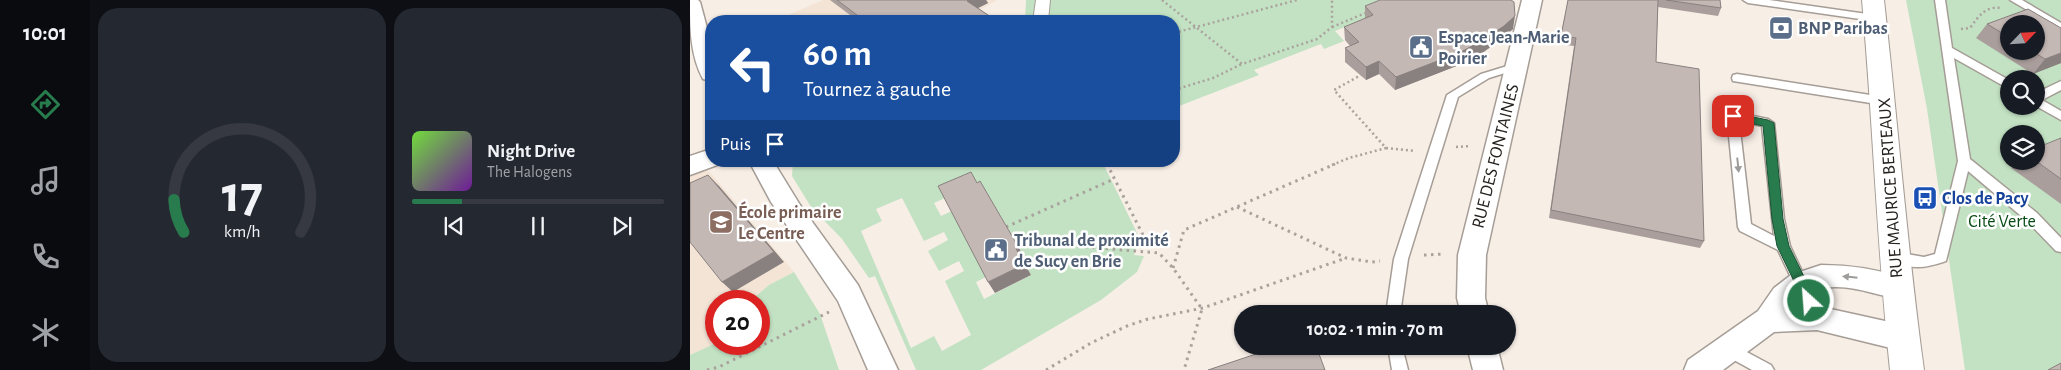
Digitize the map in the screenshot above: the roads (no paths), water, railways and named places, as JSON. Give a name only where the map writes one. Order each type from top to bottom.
[{"type":"street","points":[[1042,0],[1042,15]]},
{"type":"street","name":"RUE DES FONTAINES","points":[[1472,305],[1472,255],[1532,0]]},
{"type":"street","points":[[690,2],[705,58]]},
{"type":"street","name":"RUE MAURICE BERTEAUX","points":[[1699,370],[1768,320],[1784,296],[1801,284],[1821,276],[1852,276],[1896,272],[1874,9]]},
{"type":"street","points":[[690,166],[705,160]]},
{"type":"street","points":[[763,167],[772,185],[811,237],[852,301],[883,370]]},
{"type":"street","points":[[1896,272],[1907,370]]},
{"type":"street","points":[[1768,320],[1818,318],[1903,338]]},
{"type":"street","points":[[1484,355],[1488,370]]},
{"type":"lane","points":[[1748,0],[1874,9]]},
{"type":"lane","points":[[1896,272],[1941,257],[1964,161],[1940,0]]},
{"type":"lane","points":[[2015,0],[2061,27]]},
{"type":"lane","points":[[1948,49],[2000,80]]},
{"type":"lane","points":[[1394,305],[1401,259],[1452,95],[1485,76],[1517,66]]},
{"type":"lane","points":[[1737,78],[1883,101]]},
{"type":"lane","points":[[2045,94],[2061,85]]},
{"type":"lane","points":[[2045,105],[2061,116]]},
{"type":"lane","points":[[1783,246],[1745,228],[1733,116],[1768,123],[1778,219],[1783,246],[1818,318]]},
{"type":"lane","points":[[1964,161],[2032,217],[2061,247]]},
{"type":"lane","points":[[1728,349],[1766,370]]},
{"type":"lane","points":[[1397,355],[1400,370]]},
{"type":"place","name":"BNP Paribas","points":[[1781,28]]},
{"type":"place","name":"Espace Jean-Marie Poirier","points":[[1421,47]]},
{"type":"place","name":"Clos de Pacy","points":[[1925,198]]},
{"type":"place","name":"École primaire Le Centre","points":[[721,222]]},
{"type":"place","name":"Tribunal de proximité de Sucy en Brie","points":[[996,250]]},
{"type":"park label","name":"Cité Verte","points":[[2002,221]]}]
